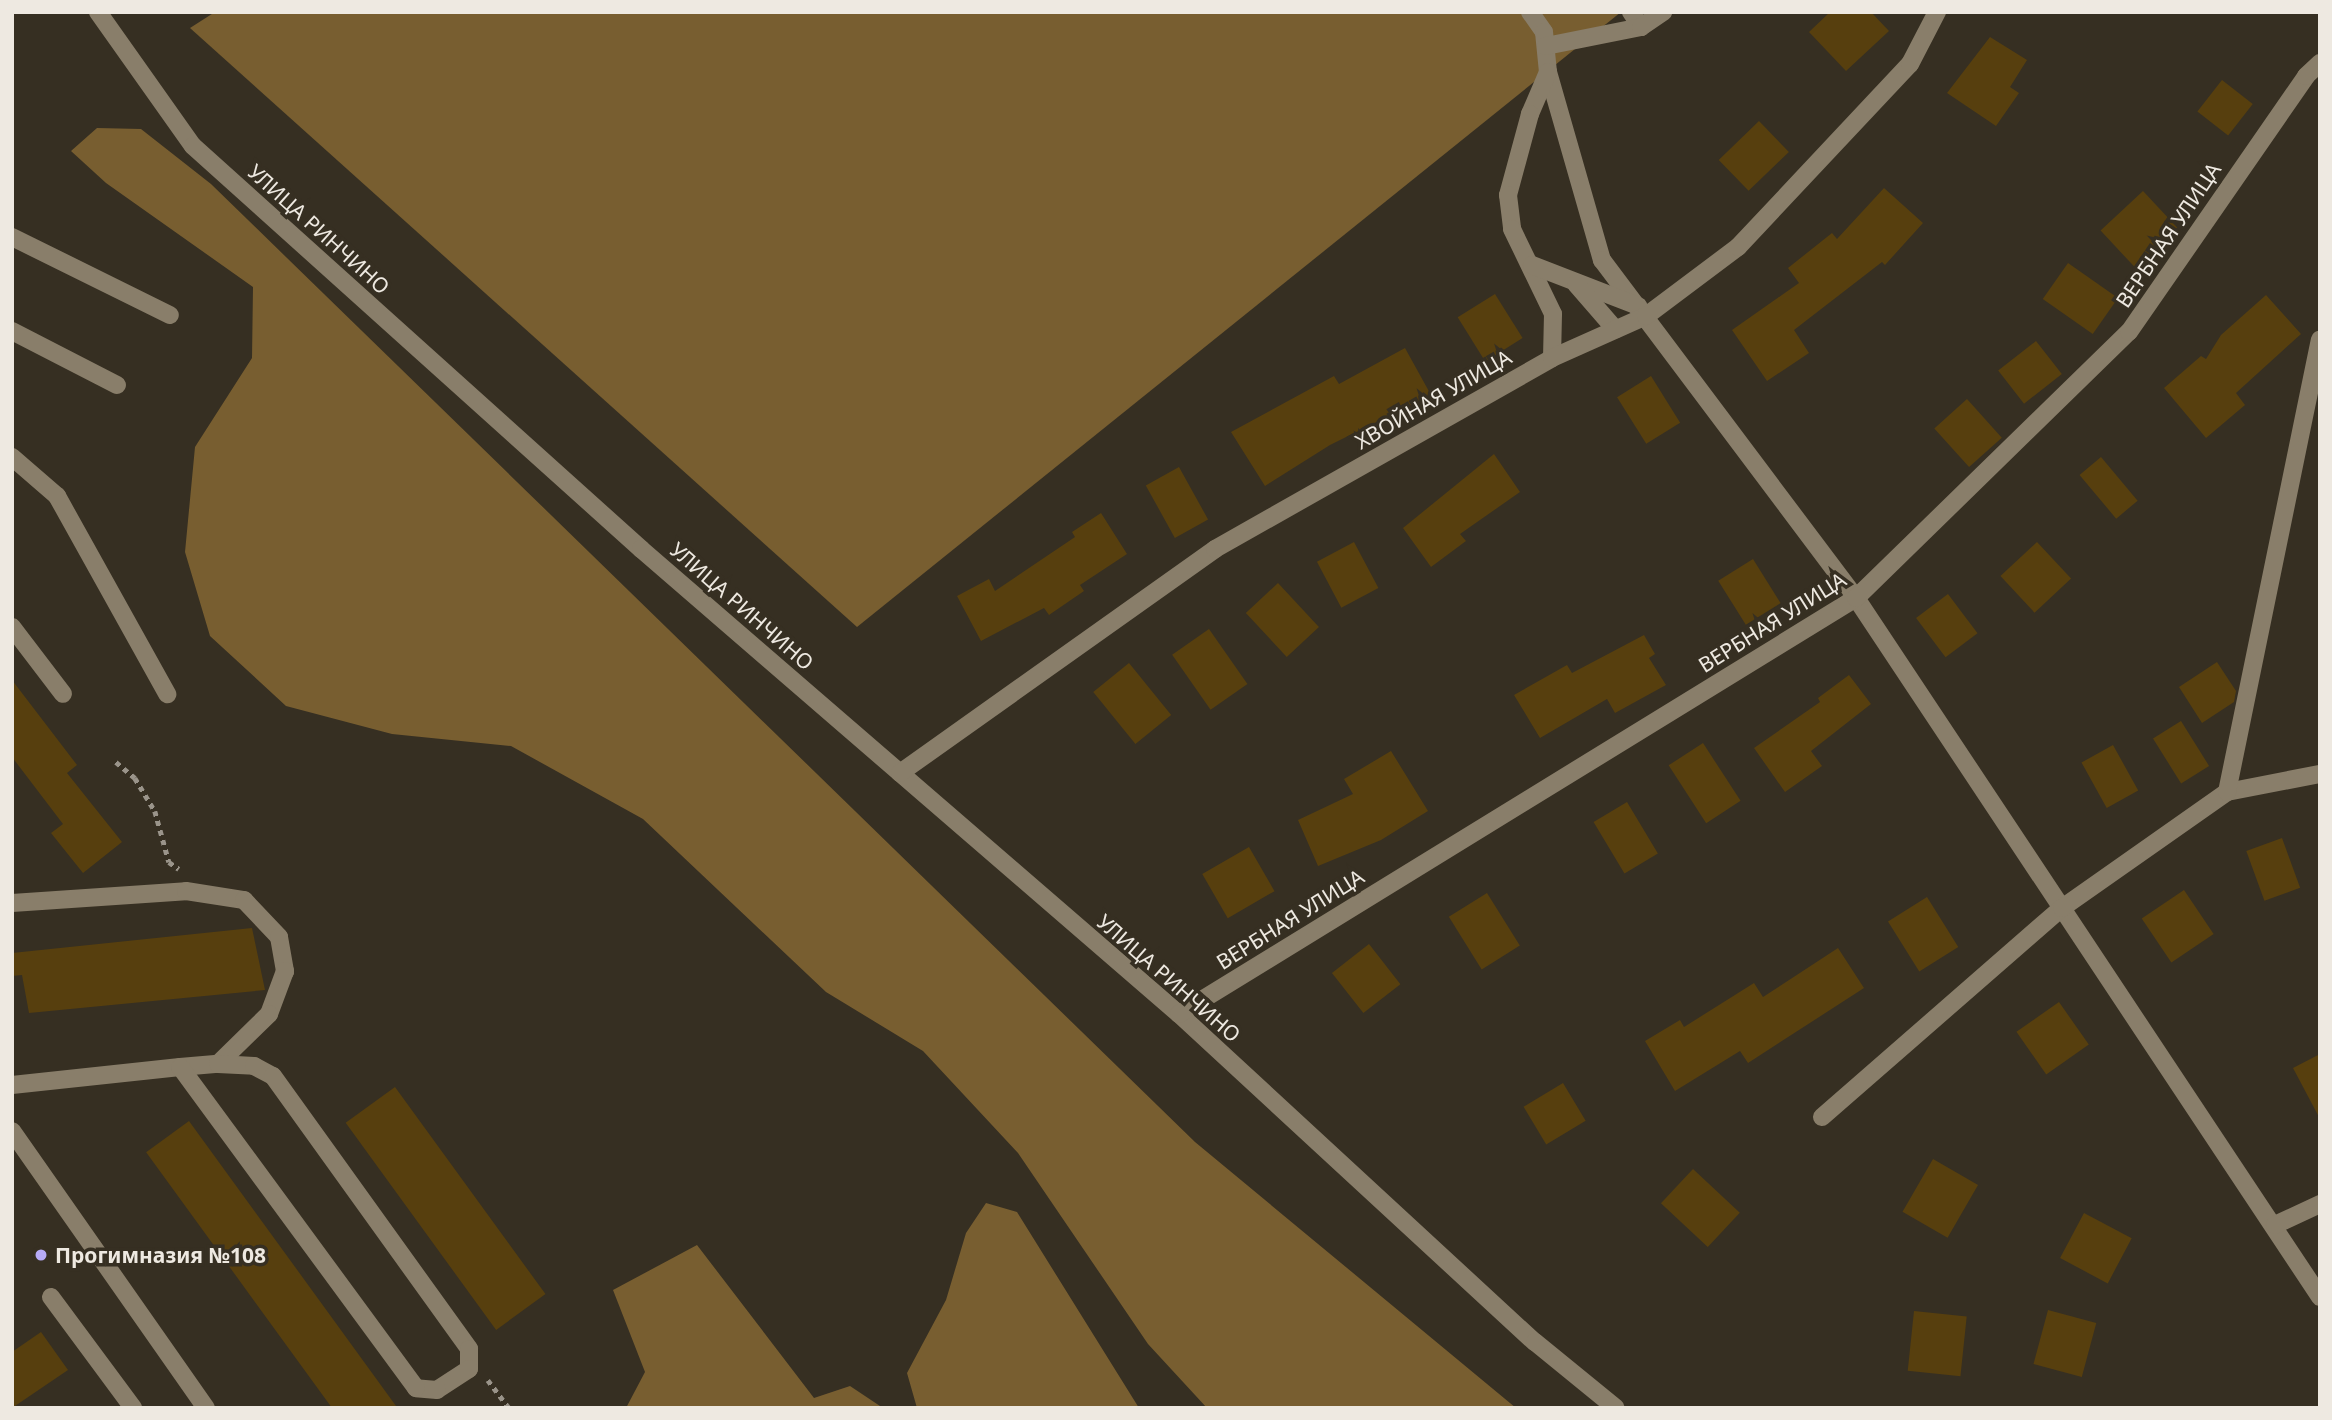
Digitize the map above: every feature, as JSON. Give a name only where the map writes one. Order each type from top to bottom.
[{"type":"street","name":"УЛИЦА РИНЧИНО","points":[[98,12],[193,146],[631,540],[1179,1014],[1535,1342],[1616,1408]]},
{"type":"street","points":[[1530,12],[1544,32],[1548,72],[1602,260],[1856,598],[2320,1297]]},
{"type":"street","points":[[1546,46],[1663,12]]},
{"type":"street","name":"ХВОЙНАЯ УЛИЦА","points":[[900,773],[1215,549],[1552,358],[1615,329],[1738,247],[1910,64],[1937,12]]},
{"type":"street","name":"ВЕРБНАЯ УЛИЦА","points":[[1179,1014],[1856,598],[2129,332],[2305,76],[2320,63]]},
{"type":"street","points":[[1548,72],[1530,114],[1508,195],[1511,229],[1532,265],[1553,314],[1552,358]]},
{"type":"street","points":[[12,237],[170,315]]},
{"type":"street","points":[[1532,265],[1642,311]]},
{"type":"street","points":[[1573,281],[1615,329]]},
{"type":"street","points":[[12,331],[117,384]]},
{"type":"street","points":[[2227,792],[2320,339]]},
{"type":"street","points":[[12,457],[57,496],[167,694]]},
{"type":"street","points":[[12,627],[63,694]]},
{"type":"street","points":[[1822,1118],[2062,908],[2227,792],[2320,774]]},
{"type":"street","points":[[12,903],[186,891],[244,900],[279,937],[285,971],[269,1014],[218,1063]]},
{"type":"street","points":[[12,1085],[218,1063],[254,1066],[273,1076],[470,1349],[472,1360],[469,1369],[437,1390],[416,1388],[180,1068]]},
{"type":"street","points":[[12,1131],[206,1408]]},
{"type":"street","points":[[2275,1226],[2320,1204]]},
{"type":"street","points":[[51,1297],[133,1408]]},
{"type":"path","points":[[116,762],[135,778],[155,811],[169,862],[213,895]]},
{"type":"path","points":[[472,1360],[509,1408]]},
{"type":"shaded area","points":[[215,12],[1621,12],[857,627],[190,28]]},
{"type":"shaded area","points":[[97,128],[141,129],[211,184],[1195,1142],[1516,1408],[1207,1408],[1148,1344],[1018,1153],[923,1051],[826,992],[643,819],[511,746],[392,734],[286,706],[210,636],[185,552],[195,447],[252,358],[253,287],[106,183],[71,151]]},
{"type":"shaded area","points":[[986,1203],[1017,1212],[1139,1408],[917,1408],[907,1373],[946,1300],[966,1233]]},
{"type":"shaded area","points":[[697,1245],[814,1398],[850,1386],[883,1408],[626,1408],[645,1372],[613,1290]]},
{"type":"building","points":[[1830,12],[1871,12],[1889,31],[1846,71],[1809,32]]},
{"type":"building","points":[[1990,37],[2027,60],[2010,87],[2019,93],[1996,126],[1947,93]]},
{"type":"building","points":[[2222,80],[2253,104],[2228,136],[2197,112]]},
{"type":"building","points":[[1759,121],[1789,152],[1749,191],[1719,160]]},
{"type":"building","points":[[1884,188],[1923,223],[1885,265],[1882,262],[1794,330],[1809,353],[1767,381],[1732,330],[1799,283],[1788,268],[1832,233],[1837,239]]},
{"type":"building","points":[[2143,191],[2177,228],[2135,267],[2101,231]]},
{"type":"building","points":[[2068,263],[2118,298],[2093,334],[2043,299]]},
{"type":"building","points":[[1495,294],[1523,338],[1485,361],[1458,317]]},
{"type":"building","points":[[2266,295],[2301,334],[2236,393],[2245,405],[2206,438],[2164,388],[2201,356],[2206,359],[2221,335]]},
{"type":"building","points":[[2036,341],[2062,374],[2024,404],[1998,371]]},
{"type":"building","points":[[1405,348],[1431,395],[1330,445],[1265,486],[1231,432],[1334,376],[1339,384]]},
{"type":"building","points":[[1651,376],[1680,423],[1646,444],[1617,397]]},
{"type":"building","points":[[1967,399],[2002,438],[1969,467],[1934,428]]},
{"type":"building","points":[[1494,454],[1520,492],[1460,534],[1466,541],[1431,567],[1403,528]]},
{"type":"building","points":[[2101,457],[2138,501],[2116,519],[2080,475]]},
{"type":"building","points":[[1179,467],[1208,519],[1175,538],[1146,485]]},
{"type":"building","points":[[1101,513],[1127,554],[1080,585],[1084,591],[1049,615],[1044,608],[981,641],[957,596],[989,579],[995,591],[1075,537],[1072,532]]},
{"type":"building","points":[[1354,542],[1378,588],[1341,608],[1317,562]]},
{"type":"building","points":[[2037,542],[2071,579],[2035,613],[2000,576]]},
{"type":"building","points":[[1753,559],[1781,603],[1746,625],[1718,581]]},
{"type":"building","points":[[1278,583],[1319,627],[1287,657],[1246,613]]},
{"type":"building","points":[[1948,594],[1977,633],[1946,657],[1916,618]]},
{"type":"building","points":[[1209,629],[1247,684],[1211,710],[1172,655]]},
{"type":"building","points":[[1644,635],[1655,654],[1649,658],[1666,685],[1615,713],[1607,699],[1540,738],[1514,695],[1567,665],[1572,673]]},
{"type":"building","points":[[2217,662],[2236,691],[2234,702],[2202,723],[2179,687]]},
{"type":"building","points":[[1129,663],[1171,715],[1135,744],[1093,692]]},
{"type":"building","points":[[1849,675],[1871,704],[1811,751],[1822,766],[1785,792],[1754,748],[1820,702],[1818,698]]},
{"type":"building","points":[[12,680],[77,765],[67,773],[122,842],[83,873],[51,833],[63,824],[12,757]]},
{"type":"building","points":[[2181,721],[2209,766],[2181,783],[2153,738]]},
{"type":"building","points":[[1703,743],[1741,801],[1706,823],[1669,765]]},
{"type":"building","points":[[2113,745],[2138,790],[2107,808],[2082,762]]},
{"type":"building","points":[[1391,751],[1428,811],[1381,840],[1318,866],[1298,820],[1353,794],[1344,779]]},
{"type":"building","points":[[1627,802],[1658,853],[1624,874],[1594,822]]},
{"type":"building","points":[[2282,838],[2300,888],[2264,901],[2246,851]]},
{"type":"building","points":[[1249,847],[1274,891],[1228,918],[1202,874]]},
{"type":"building","points":[[2184,890],[2214,934],[2171,962],[2142,919]]},
{"type":"building","points":[[1487,893],[1520,946],[1482,969],[1449,917]]},
{"type":"building","points":[[1927,897],[1958,947],[1919,971],[1888,921]]},
{"type":"building","points":[[252,928],[265,990],[29,1013],[22,975],[12,976],[12,953]]},
{"type":"building","points":[[1369,944],[1400,984],[1363,1013],[1332,973]]},
{"type":"building","points":[[1838,948],[1864,988],[1748,1063],[1740,1051],[1675,1091],[1645,1041],[1680,1020],[1684,1027],[1754,983],[1763,997]]},
{"type":"building","points":[[2059,1002],[2089,1045],[2046,1074],[2016,1032]]},
{"type":"building","points":[[2320,1054],[2320,1119],[2293,1068]]},
{"type":"building","points":[[1563,1083],[1586,1121],[1546,1144],[1524,1107]]},
{"type":"building","points":[[395,1087],[545,1294],[496,1330],[346,1123]]},
{"type":"building","points":[[189,1121],[398,1408],[332,1408],[146,1152]]},
{"type":"building","points":[[1933,1159],[1978,1185],[1948,1238],[1902,1212]]},
{"type":"building","points":[[1693,1169],[1740,1213],[1708,1247],[1661,1203]]},
{"type":"building","points":[[2084,1213],[2132,1238],[2108,1283],[2060,1258]]},
{"type":"building","points":[[2048,1310],[2096,1323],[2082,1377],[2034,1364]]},
{"type":"building","points":[[1914,1311],[1967,1317],[1960,1376],[1908,1371]]},
{"type":"building","points":[[41,1332],[68,1370],[12,1408],[12,1352]]},
{"type":"place","name":"Прогимназия №108","points":[[41,1255]]}]
